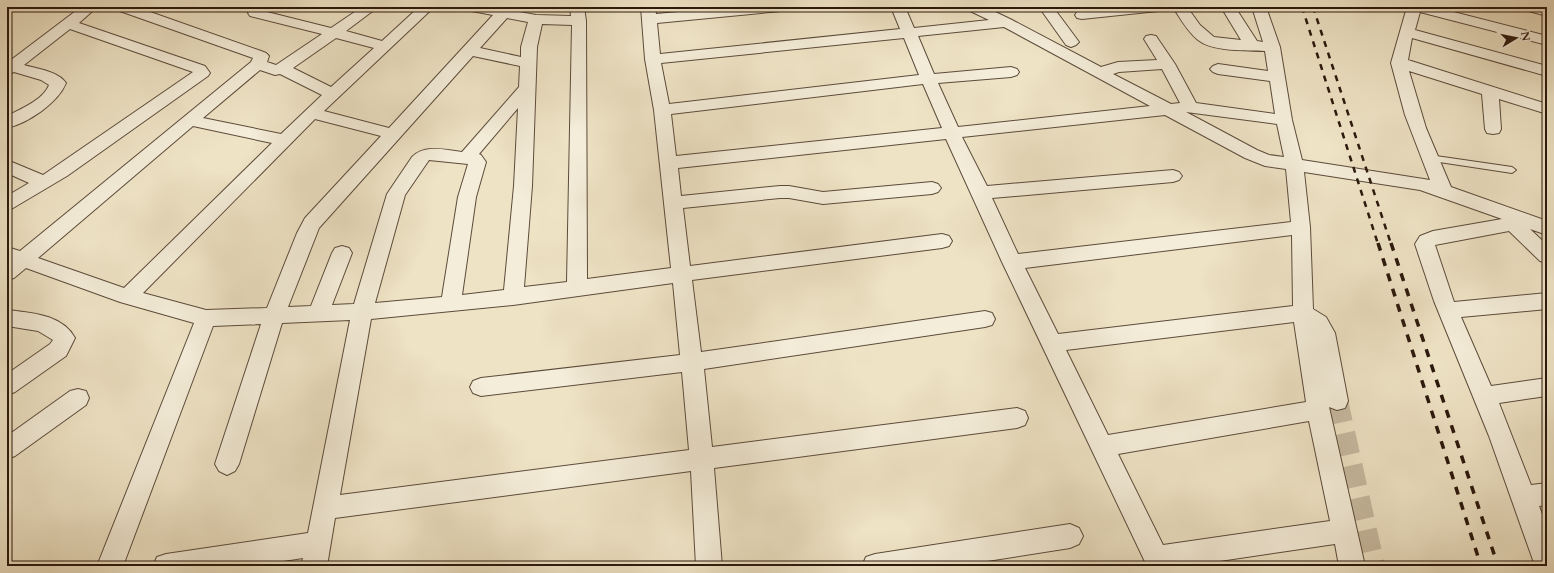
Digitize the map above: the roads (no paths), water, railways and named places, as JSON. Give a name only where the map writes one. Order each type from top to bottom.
[{"type":"street","points":[[9,68],[90,7]]},
{"type":"street","points":[[7,273],[14,257],[190,120],[258,64],[261,56],[122,7]]},
{"type":"street","points":[[258,64],[275,70],[282,69],[371,7]]},
{"type":"street","points":[[127,297],[312,113],[427,7]]},
{"type":"street","points":[[471,7],[506,10],[536,19],[578,14],[577,288]]},
{"type":"street","points":[[709,566],[702,460],[692,362],[680,274],[662,110],[653,59],[648,13],[779,7]]},
{"type":"street","points":[[898,7],[952,133],[1012,262],[1103,446],[1158,562],[1345,531]]},
{"type":"street","points":[[1046,7],[1071,42]]},
{"type":"street","points":[[1082,15],[1158,7]]},
{"type":"street","points":[[1180,7],[1205,39],[1215,44],[1272,47]]},
{"type":"street","points":[[1228,7],[1252,46]]},
{"type":"street","points":[[1259,7],[1272,47],[1284,120],[1294,164],[1301,227],[1303,313]]},
{"type":"street","points":[[1443,191],[1411,108],[1399,64],[1415,7],[1445,11],[1547,41]]},
{"type":"street","points":[[1530,7],[1547,12]]},
{"type":"street","points":[[983,9],[1099,74],[1265,160],[1404,181],[1443,191],[1518,221],[1547,228]]},
{"type":"street","points":[[227,464],[274,316],[306,233],[312,223],[506,10]]},
{"type":"street","points":[[1436,41],[1445,11]]},
{"type":"street","points":[[255,14],[385,46]]},
{"type":"street","points":[[513,297],[523,186],[528,88],[527,63],[529,46],[536,19]]},
{"type":"street","points":[[653,59],[1007,23]]},
{"type":"street","points":[[7,204],[44,182],[202,73],[200,69],[68,24]]},
{"type":"street","points":[[1407,32],[1547,71]]},
{"type":"street","points":[[1151,39],[1168,64],[1190,106]]},
{"type":"street","points":[[469,50],[527,63]]},
{"type":"street","points":[[1099,74],[1118,67],[1168,64]]},
{"type":"street","points":[[1399,64],[1547,109]]},
{"type":"street","points":[[7,123],[47,99],[53,93],[58,84],[47,76],[9,68]]},
{"type":"street","points":[[282,69],[332,94]]},
{"type":"street","points":[[1218,69],[1277,77]]},
{"type":"street","points":[[662,110],[928,79],[1011,72]]},
{"type":"street","points":[[466,158],[528,88]]},
{"type":"street","points":[[1490,91],[1493,129]]},
{"type":"street","points":[[668,163],[1190,106],[1284,120]]},
{"type":"street","points":[[312,113],[393,134]]},
{"type":"street","points":[[190,120],[286,140]]},
{"type":"street","points":[[166,566],[316,555],[362,312],[392,203],[401,185],[423,156],[434,154],[475,159],[477,162],[467,197],[451,304]]},
{"type":"street","points":[[7,166],[44,182]]},
{"type":"street","points":[[981,193],[1173,176]]},
{"type":"street","points":[[672,203],[780,192],[789,192],[824,198],[932,188]]},
{"type":"street","points":[[1518,221],[1547,256]]},
{"type":"street","points":[[1518,221],[1433,238],[1427,241],[1426,244],[1428,256],[1448,310],[1485,396],[1536,495],[1547,563]]},
{"type":"street","points":[[1012,262],[1301,227]]},
{"type":"street","points":[[14,257],[127,297],[206,318],[362,312],[451,304],[942,241]]},
{"type":"street","points":[[318,314],[342,253]]},
{"type":"street","points":[[1448,310],[1547,301]]},
{"type":"street","points":[[1052,343],[1303,313],[1317,321],[1325,333],[1328,405],[1345,531],[1352,566]]},
{"type":"street","points":[[7,318],[52,327],[64,338],[58,350],[7,386]]},
{"type":"street","points":[[110,566],[206,318]]},
{"type":"street","points":[[481,387],[692,362],[985,319]]},
{"type":"street","points":[[1485,396],[1547,387]]},
{"type":"street","points":[[7,449],[78,398]]},
{"type":"street","points":[[1103,446],[1328,405]]},
{"type":"street","points":[[325,508],[1016,418]]},
{"type":"street","points":[[875,566],[1070,536]]},
{"type":"lane","points":[[1429,158],[1512,170]]},
{"type":"tunnel","points":[[1337,401],[1374,566]]},
{"type":"railway","points":[[1302,7],[1378,244]]},
{"type":"railway","points":[[1313,7],[1391,244]]},
{"type":"railway","points":[[1378,243],[1481,566]]},
{"type":"railway","points":[[1391,243],[1498,566]]}]
